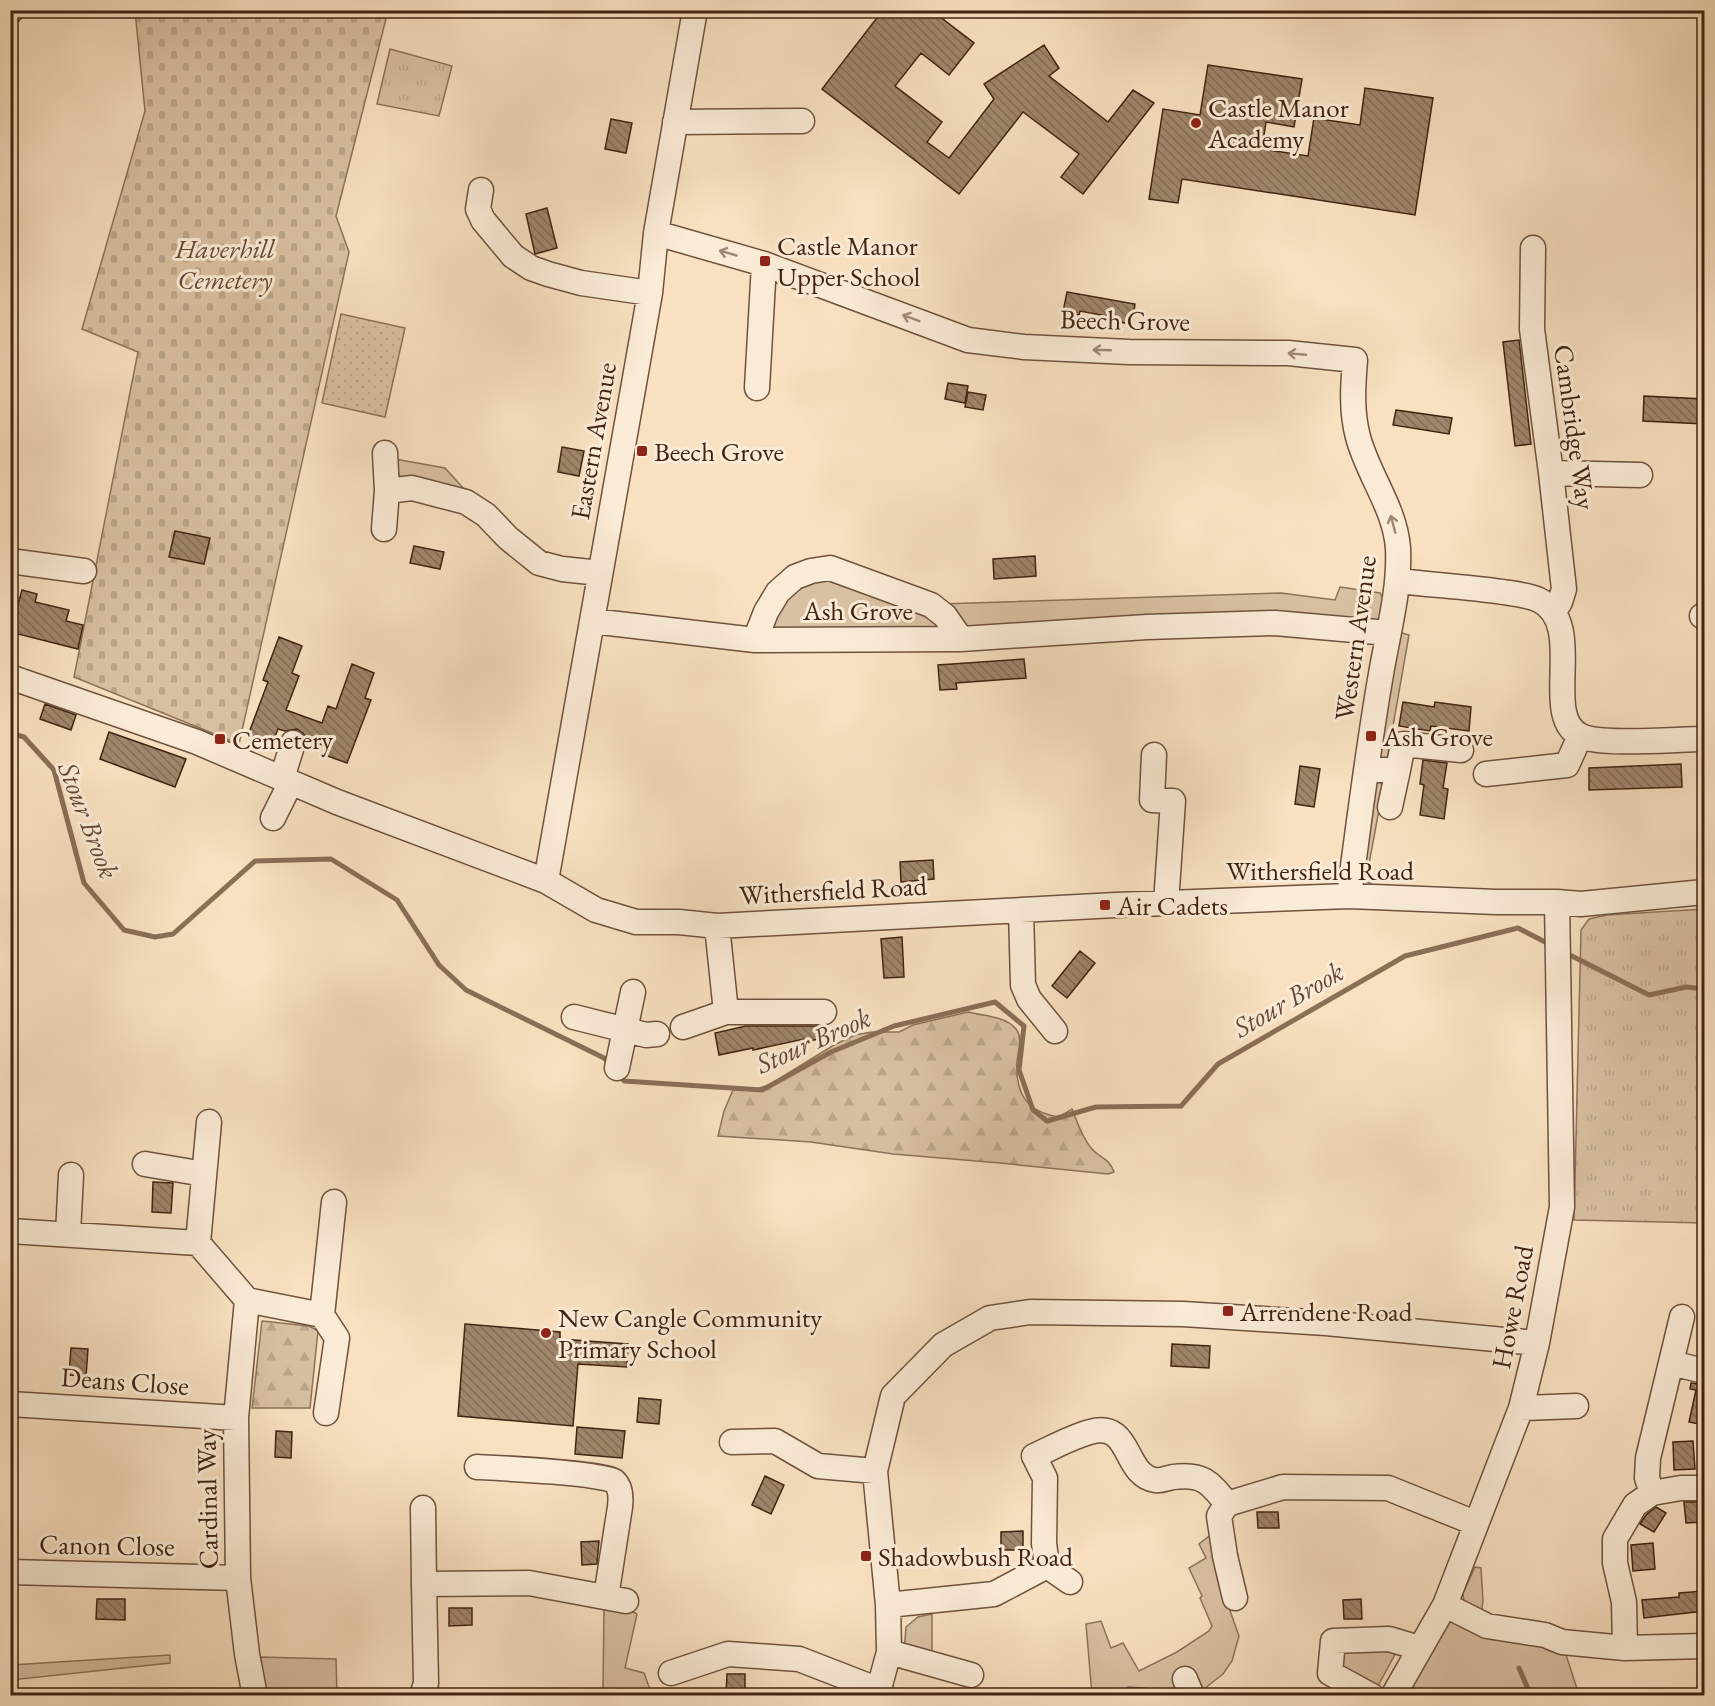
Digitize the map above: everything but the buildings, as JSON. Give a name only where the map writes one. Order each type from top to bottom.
[{"type":"street","name":"Eastern Avenue","points":[[546,882],[650,293],[656,233],[695,10]]},
{"type":"street","points":[[675,122],[802,121]]},
{"type":"street","points":[[481,190],[478,209],[483,220],[513,256],[531,268],[581,283],[650,293]]},
{"type":"street","name":"Beech Grove","points":[[656,233],[764,264],[968,340],[1024,347],[1129,352],[1288,353],[1355,360]]},
{"type":"street","name":"Cambridge Way","points":[[1535,247],[1532,329],[1564,589],[1554,611]]},
{"type":"street","points":[[757,388],[764,264]]},
{"type":"street","name":"Western Avenue","points":[[1348,896],[1398,581],[1398,547],[1394,523],[1357,436],[1352,398],[1355,360]]},
{"type":"street","points":[[384,529],[387,491],[385,453]]},
{"type":"street","points":[[1551,473],[1640,475]]},
{"type":"street","points":[[387,491],[412,488],[466,502],[486,515],[508,538],[540,563],[562,569],[600,573]]},
{"type":"street","points":[[10,561],[84,571]]},
{"type":"street","name":"Ash Grove","points":[[755,640],[766,612],[778,592],[795,577],[811,571],[830,568],[931,605],[945,616],[961,639]]},
{"type":"street","points":[[1398,581],[1522,595],[1539,600],[1554,611],[1561,625],[1563,709],[1569,725],[1580,736],[1600,740],[1704,739]]},
{"type":"street","name":"Ash Grove","points":[[592,621],[755,640],[961,639],[1147,627],[1275,623],[1388,633]]},
{"type":"street","name":"Withersfield Road","points":[[10,677],[197,742],[337,802],[546,882],[596,910],[636,922],[679,922],[717,926],[1348,896],[1581,904],[1704,892]]},
{"type":"street","points":[[1486,774],[1567,765],[1580,736]]},
{"type":"street","points":[[273,818],[286,780],[293,743]]},
{"type":"street","points":[[1390,807],[1403,744],[1461,750]]},
{"type":"street","points":[[1154,755],[1152,800],[1173,801],[1166,903]]},
{"type":"street","points":[[1367,770],[1398,770]]},
{"type":"street","name":"Howe Road","points":[[1393,1695],[1445,1605],[1521,1408],[1537,1343],[1562,1207],[1557,902]]},
{"type":"street","points":[[1021,910],[1023,985],[1029,999],[1055,1031]]},
{"type":"street","points":[[717,926],[726,1012]]},
{"type":"street","points":[[617,1068],[633,992]]},
{"type":"street","points":[[683,1027],[726,1012],[824,1012]]},
{"type":"street","points":[[574,1017],[624,1031],[646,1035],[657,1034]]},
{"type":"street","points":[[198,1244],[209,1122]]},
{"type":"street","points":[[145,1164],[204,1174]]},
{"type":"street","points":[[68,1234],[71,1175]]},
{"type":"street","points":[[326,1413],[337,1338],[322,1316],[334,1202]]},
{"type":"street","points":[[10,1231],[198,1244],[247,1300],[322,1316]]},
{"type":"street","name":"Cardinal Way","points":[[247,1300],[236,1418],[238,1578],[247,1654],[255,1695]]},
{"type":"street","points":[[671,1673],[728,1654],[799,1659],[878,1693],[889,1652],[888,1605],[875,1471],[893,1396],[943,1345],[990,1318],[1030,1312],[1183,1314],[1326,1323],[1537,1343]]},
{"type":"street","points":[[1652,1493],[1647,1478],[1648,1458],[1682,1317]]},
{"type":"street","points":[[1671,1364],[1704,1371]]},
{"type":"street","name":"Deans Close","points":[[10,1404],[236,1418]]},
{"type":"street","points":[[1521,1408],[1576,1406]]},
{"type":"street","points":[[1070,1582],[1047,1566],[1044,1543],[1044,1478],[1034,1456],[1091,1432],[1103,1430],[1113,1433],[1124,1443],[1136,1468],[1144,1475],[1156,1480],[1198,1476],[1211,1484],[1227,1504]]},
{"type":"street","points":[[732,1442],[775,1441],[818,1466],[875,1471]]},
{"type":"street","points":[[424,1584],[529,1583],[616,1600],[620,1492],[616,1482],[590,1475],[477,1467]]},
{"type":"street","points":[[1235,1598],[1225,1557],[1219,1516],[1227,1504],[1283,1487],[1388,1488],[1475,1523]]},
{"type":"street","points":[[1625,1648],[1624,1602],[1615,1563],[1615,1539],[1635,1505],[1652,1493],[1681,1488],[1704,1488]]},
{"type":"street","points":[[422,1695],[426,1683],[423,1508]]},
{"type":"street","points":[[888,1605],[994,1594],[1047,1566]]},
{"type":"street","name":"Canon Close","points":[[10,1572],[238,1578]]},
{"type":"street","points":[[1445,1605],[1487,1626],[1545,1635],[1562,1642],[1625,1648],[1704,1646]]},
{"type":"street","points":[[1372,1695],[1330,1673],[1333,1641],[1389,1639],[1419,1648]]},
{"type":"street","points":[[889,1652],[971,1675]]},
{"type":"green space","name":"Haverhill Cemetery","points":[[135,11],[388,11],[336,216],[349,252],[239,744],[74,677],[138,352],[82,329],[145,111]]},
{"type":"green space","points":[[390,49],[452,66],[439,116],[377,104]]},
{"type":"green space","points":[[341,314],[405,328],[385,417],[322,403]]},
{"type":"green space","points":[[395,459],[445,468],[474,500],[401,478]]},
{"type":"green space","points":[[829,573],[939,619],[939,628],[769,630],[794,584]]},
{"type":"green space","points":[[1340,587],[1380,593],[1387,606],[1378,629],[967,631],[941,604],[1281,593],[1335,600]]},
{"type":"green space","points":[[1399,632],[1409,635],[1387,760],[1374,758]]},
{"type":"green space","points":[[1376,780],[1380,781],[1383,788],[1369,864],[1371,883],[1361,882]]},
{"type":"green space","points":[[1704,909],[1704,1223],[1574,1220],[1581,930],[1589,919],[1607,915]]},
{"type":"green space","points":[[968,1012],[1001,1019],[1016,1029],[1020,1040],[1017,1061],[1018,1083],[1025,1099],[1038,1111],[1059,1117],[1072,1109],[1088,1144],[1094,1152],[1109,1163],[1114,1172],[1108,1174],[893,1154],[811,1142],[718,1136],[724,1111],[733,1090],[753,1090],[769,1085],[834,1045],[855,1035],[872,1032],[899,1032],[913,1025]]},
{"type":"green space","points":[[262,1321],[309,1326],[318,1331],[310,1408],[252,1408]]},
{"type":"green space","points":[[1217,1530],[1228,1605],[1239,1636],[1232,1661],[1223,1674],[1204,1689],[1190,1670],[1175,1695],[1165,1695],[1145,1688],[1128,1687],[1119,1695],[1092,1695],[1086,1624],[1101,1621],[1111,1648],[1123,1643],[1139,1671],[1177,1652],[1209,1631],[1212,1626],[1189,1568],[1206,1558],[1199,1544]]},
{"type":"green space","points":[[1475,1567],[1481,1568],[1483,1600],[1481,1616],[1464,1603],[1463,1593]]},
{"type":"green space","points":[[1445,1605],[1562,1642],[1579,1695],[1393,1696]]},
{"type":"green space","points":[[604,1609],[632,1611],[637,1614],[625,1668],[644,1673],[652,1695],[597,1696],[603,1687]]},
{"type":"green space","points":[[932,1614],[932,1659],[904,1653],[906,1627],[918,1617]]},
{"type":"green space","points":[[1335,1643],[1399,1647],[1373,1695],[1332,1672]]},
{"type":"green space","points":[[170,1655],[170,1663],[11,1680],[11,1665]]},
{"type":"green space","points":[[259,1657],[336,1659],[337,1695],[265,1695]]},
{"type":"waterway","name":"Stour Brook","points":[[10,733],[24,737],[54,770],[84,883],[124,930],[155,937],[173,934],[255,861],[331,859],[397,900],[439,965],[466,990],[604,1058],[611,1065]]},
{"type":"waterway","name":"Stour Brook","points":[[619,1075],[624,1081],[762,1090],[831,1052],[894,1026],[995,1002],[1024,1026],[1019,1070],[1033,1110],[1047,1121],[1096,1107],[1181,1106],[1218,1064],[1405,956],[1518,928],[1551,945]]},
{"type":"waterway","name":"Stour Brook","points":[[1564,952],[1649,995],[1686,987],[1704,989]]},
{"type":"waterway","points":[[1519,1668],[1531,1696]]},
{"type":"place","name":"Castle Manor Academy","points":[[1196,123]]},
{"type":"place","name":"Castle Manor Upper School","points":[[765,261]]},
{"type":"place","name":"Beech Grove","points":[[642,451]]},
{"type":"place","name":"Ash Grove","points":[[1371,736]]},
{"type":"place","name":"Cemetery","points":[[220,739]]},
{"type":"place","name":"Air Cadets","points":[[1105,905]]},
{"type":"place","name":"Arrendene Road","points":[[1228,1311]]},
{"type":"place","name":"New Cangle Community Primary School","points":[[546,1333]]},
{"type":"place","name":"Shadowbush Road","points":[[866,1556]]}]
